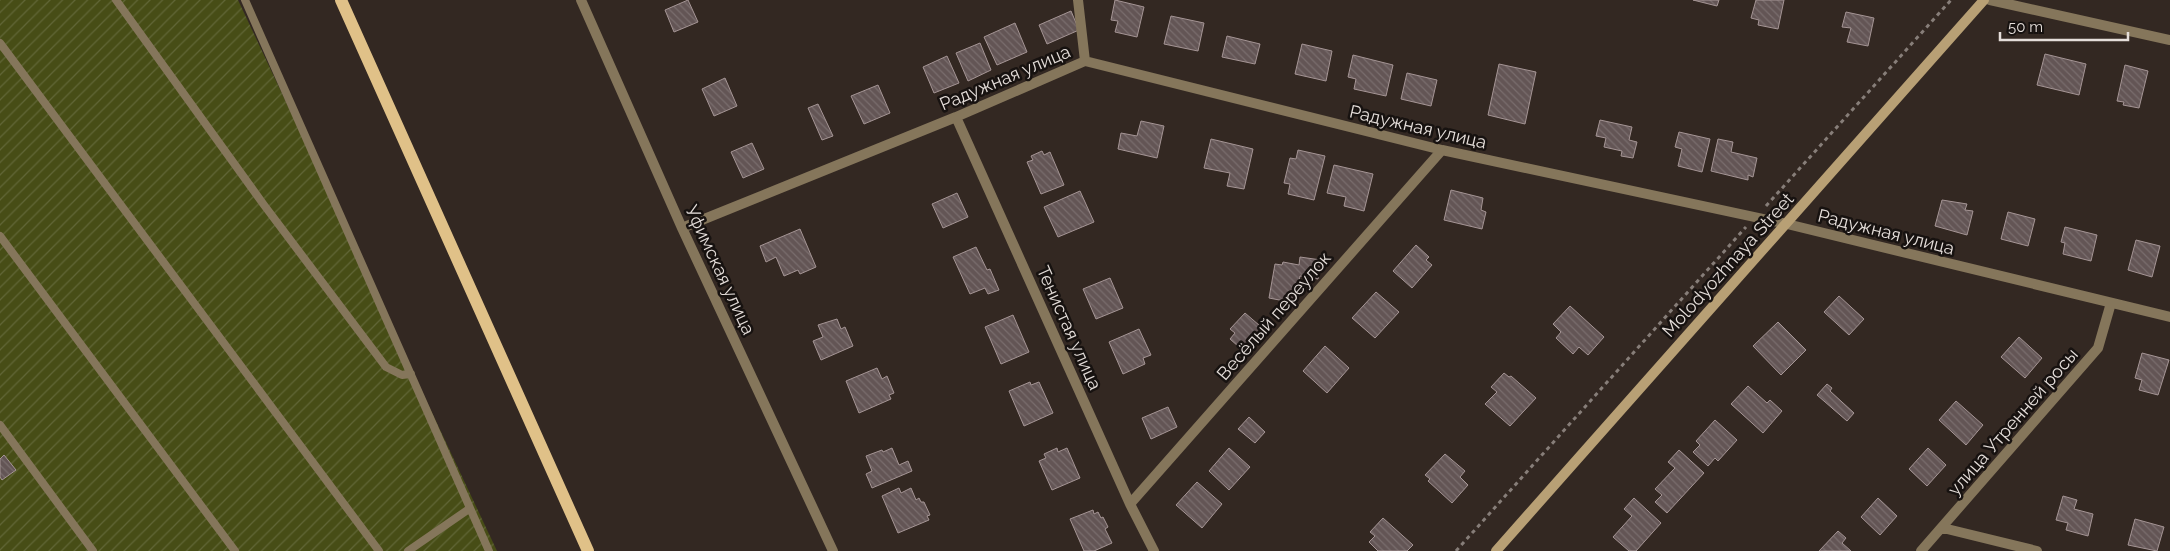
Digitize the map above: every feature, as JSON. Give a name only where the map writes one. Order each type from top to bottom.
[{"type":"main road","points":[[341,0],[588,551]]},
{"type":"street","name":"Уфимская улица","points":[[581,0],[682,228],[833,551]]},
{"type":"street","points":[[1078,0],[1085,61]]},
{"type":"street","name":"Molodyozhnaya Street","points":[[1496,551],[1984,0]]},
{"type":"street","points":[[1990,0],[2170,40]]},
{"type":"street","name":"Радужная улица","points":[[682,228],[956,118],[1085,61],[1442,150],[1787,224],[2170,317]]},
{"type":"street","name":"Тенистая улица","points":[[956,118],[1130,504],[1154,551]]},
{"type":"street","name":"Весёлый переулок","points":[[1130,504],[1442,150]]},
{"type":"street","name":"улица Утренней росы","points":[[1921,551],[2098,348],[2111,303]]},
{"type":"street","points":[[1943,528],[2036,551]]},
{"type":"lane","points":[[116,0],[242,176],[386,367],[402,375],[411,374]]},
{"type":"lane","points":[[245,0],[489,551]]},
{"type":"lane","points":[[0,42],[379,551]]},
{"type":"lane","points":[[0,236],[235,551]]},
{"type":"lane","points":[[0,425],[93,551]]},
{"type":"lane","points":[[408,551],[469,509]]},
{"type":"path","points":[[1456,551],[1951,0]]},
{"type":"green space","points":[[0,0],[238,0],[497,551],[0,551]]},
{"type":"building","points":[[688,0],[698,22],[674,32],[665,10]]},
{"type":"building","points":[[1115,0],[1144,7],[1137,37],[1115,32],[1118,21],[1111,20]]},
{"type":"building","points":[[1693,0],[1719,0],[1717,6]]},
{"type":"building","points":[[1756,0],[1784,0],[1778,29],[1758,25],[1759,20],[1751,18]]},
{"type":"building","points":[[1071,11],[1079,30],[1047,44],[1039,25]]},
{"type":"building","points":[[1846,12],[1874,18],[1868,46],[1847,42],[1851,28],[1842,27]]},
{"type":"building","points":[[1171,16],[1204,23],[1198,51],[1164,44]]},
{"type":"building","points":[[1015,23],[1027,52],[997,65],[984,37]]},
{"type":"building","points":[[1227,36],[1260,44],[1255,64],[1222,57]]},
{"type":"building","points":[[980,43],[991,70],[968,81],[956,53]]},
{"type":"building","points":[[1302,44],[1332,51],[1326,81],[1295,74]]},
{"type":"building","points":[[2045,54],[2086,64],[2079,95],[2037,85]]},
{"type":"building","points":[[1353,55],[1393,65],[1386,96],[1354,89],[1356,79],[1348,77]]},
{"type":"building","points":[[947,56],[959,83],[934,93],[923,67]]},
{"type":"building","points":[[1499,64],[1536,72],[1525,124],[1488,115]]},
{"type":"building","points":[[2125,65],[2148,71],[2139,108],[2123,105],[2124,102],[2117,101]]},
{"type":"building","points":[[1407,73],[1437,80],[1431,106],[1401,99]]},
{"type":"building","points":[[725,78],[737,106],[714,116],[702,89]]},
{"type":"building","points":[[878,85],[890,113],[864,124],[851,96]]},
{"type":"building","points":[[818,104],[833,136],[822,140],[808,108]]},
{"type":"building","points":[[1600,120],[1632,127],[1629,140],[1637,142],[1633,158],[1621,156],[1622,151],[1604,147],[1606,138],[1596,136]]},
{"type":"building","points":[[1141,121],[1164,126],[1157,158],[1118,149],[1121,133],[1137,136]]},
{"type":"building","points":[[1679,132],[1710,139],[1702,172],[1678,166],[1682,149],[1675,147]]},
{"type":"building","points":[[1211,139],[1253,149],[1244,189],[1227,186],[1230,173],[1204,168]]},
{"type":"building","points":[[1718,139],[1733,142],[1731,152],[1757,158],[1753,177],[1748,175],[1748,180],[1711,171]]},
{"type":"building","points":[[752,143],[764,169],[743,178],[731,152]]},
{"type":"building","points":[[1298,150],[1325,156],[1314,200],[1288,194],[1290,184],[1284,183],[1290,158],[1296,159]]},
{"type":"building","points":[[1042,151],[1044,155],[1050,152],[1064,185],[1041,194],[1027,162],[1033,160],[1031,156]]},
{"type":"building","points":[[1334,165],[1373,174],[1364,211],[1344,206],[1346,197],[1327,193]]},
{"type":"building","points":[[1451,190],[1483,198],[1481,210],[1486,212],[1482,229],[1444,220]]},
{"type":"building","points":[[1080,191],[1094,222],[1058,237],[1044,207]]},
{"type":"building","points":[[957,193],[968,217],[943,228],[932,204]]},
{"type":"building","points":[[1942,200],[1967,204],[1965,210],[1973,211],[1967,235],[1935,226]]},
{"type":"building","points":[[2008,212],[2035,219],[2028,246],[2001,239]]},
{"type":"building","points":[[2065,227],[2097,235],[2091,261],[2063,254],[2065,243],[2061,242]]},
{"type":"building","points":[[800,229],[816,267],[800,274],[798,270],[784,276],[776,257],[766,262],[760,246]]},
{"type":"building","points":[[2136,240],[2160,246],[2152,277],[2128,270]]},
{"type":"building","points":[[1416,245],[1429,257],[1426,260],[1432,265],[1412,288],[1393,271]]},
{"type":"building","points":[[976,247],[987,270],[990,269],[999,290],[988,294],[985,288],[970,294],[953,257]]},
{"type":"building","points":[[1300,257],[1321,260],[1318,279],[1300,276],[1295,303],[1269,298],[1275,264],[1282,265],[1283,262],[1299,265]]},
{"type":"building","points":[[1110,278],[1123,308],[1096,319],[1083,289]]},
{"type":"building","points":[[1376,292],[1399,312],[1375,338],[1352,318]]},
{"type":"building","points":[[1839,296],[1864,319],[1849,335],[1824,312]]},
{"type":"building","points":[[1570,306],[1604,337],[1588,355],[1579,347],[1573,354],[1556,338],[1561,332],[1553,324]]},
{"type":"building","points":[[1245,313],[1267,332],[1247,354],[1230,339],[1235,333],[1230,329]]},
{"type":"building","points":[[1013,315],[1029,352],[1001,364],[985,327]]},
{"type":"building","points":[[837,319],[841,329],[845,327],[853,346],[821,360],[813,341],[823,337],[818,325]]},
{"type":"building","points":[[1778,322],[1806,350],[1781,375],[1753,346]]},
{"type":"building","points":[[1139,329],[1151,355],[1143,358],[1145,364],[1123,374],[1109,342]]},
{"type":"building","points":[[2019,337],[2042,358],[2025,378],[2001,357]]},
{"type":"building","points":[[1325,346],[1349,368],[1327,393],[1303,371]]},
{"type":"building","points":[[2142,353],[2169,360],[2158,395],[2139,390],[2142,380],[2135,378]]},
{"type":"building","points":[[877,368],[882,379],[887,376],[894,393],[889,395],[891,399],[859,413],[846,381]]},
{"type":"building","points":[[1504,373],[1509,377],[1511,376],[1536,398],[1510,426],[1485,404],[1497,392],[1491,387]]},
{"type":"building","points":[[1030,382],[1031,385],[1039,382],[1053,413],[1024,426],[1009,391]]},
{"type":"building","points":[[1827,384],[1832,388],[1830,391],[1854,413],[1847,421],[1817,395]]},
{"type":"building","points":[[1748,386],[1767,403],[1770,400],[1782,411],[1763,433],[1731,404]]},
{"type":"building","points":[[1956,401],[1983,425],[1966,445],[1939,420]]},
{"type":"building","points":[[1168,407],[1177,427],[1151,439],[1142,418]]},
{"type":"building","points":[[1249,417],[1265,432],[1255,443],[1238,429]]},
{"type":"building","points":[[1715,420],[1737,440],[1718,461],[1715,458],[1708,466],[1693,452],[1700,445],[1696,441]]},
{"type":"building","points":[[892,448],[899,465],[908,461],[912,471],[872,488],[866,474],[872,471],[866,456]]},
{"type":"building","points":[[1057,448],[1058,452],[1067,448],[1080,478],[1052,490],[1039,461],[1046,458],[1044,454]]},
{"type":"building","points":[[1229,448],[1250,467],[1229,490],[1209,471]]},
{"type":"building","points":[[1928,448],[1946,465],[1927,486],[1909,469]]},
{"type":"building","points":[[1679,450],[1704,473],[1667,513],[1655,502],[1662,495],[1655,489],[1675,468],[1668,462]]},
{"type":"building","points":[[1445,454],[1465,471],[1460,477],[1468,485],[1452,503],[1428,481],[1430,479],[1425,475]]},
{"type":"building","points":[[4,455],[16,470],[2,480],[0,477],[0,459]]},
{"type":"building","points":[[1197,482],[1222,504],[1202,528],[1176,505]]},
{"type":"building","points":[[899,488],[901,493],[911,488],[916,500],[919,498],[921,502],[924,502],[930,515],[927,516],[929,520],[898,533],[882,496]]},
{"type":"building","points":[[2063,496],[2077,500],[2074,509],[2093,514],[2088,536],[2066,530],[2068,523],[2056,520]]},
{"type":"building","points":[[1634,498],[1661,523],[1636,551],[1629,551],[1613,537],[1632,516],[1624,509]]},
{"type":"building","points":[[1878,498],[1897,516],[1880,535],[1861,517]]},
{"type":"building","points":[[1093,510],[1094,514],[1098,512],[1101,518],[1103,517],[1108,527],[1105,529],[1112,543],[1094,551],[1084,551],[1070,519]]},
{"type":"building","points":[[1383,518],[1413,545],[1407,551],[1378,551],[1369,542],[1375,536],[1370,532]]},
{"type":"building","points":[[2135,519],[2164,527],[2157,551],[2128,545]]},
{"type":"building","points":[[1838,531],[1846,538],[1842,543],[1851,551],[1819,551]]}]
